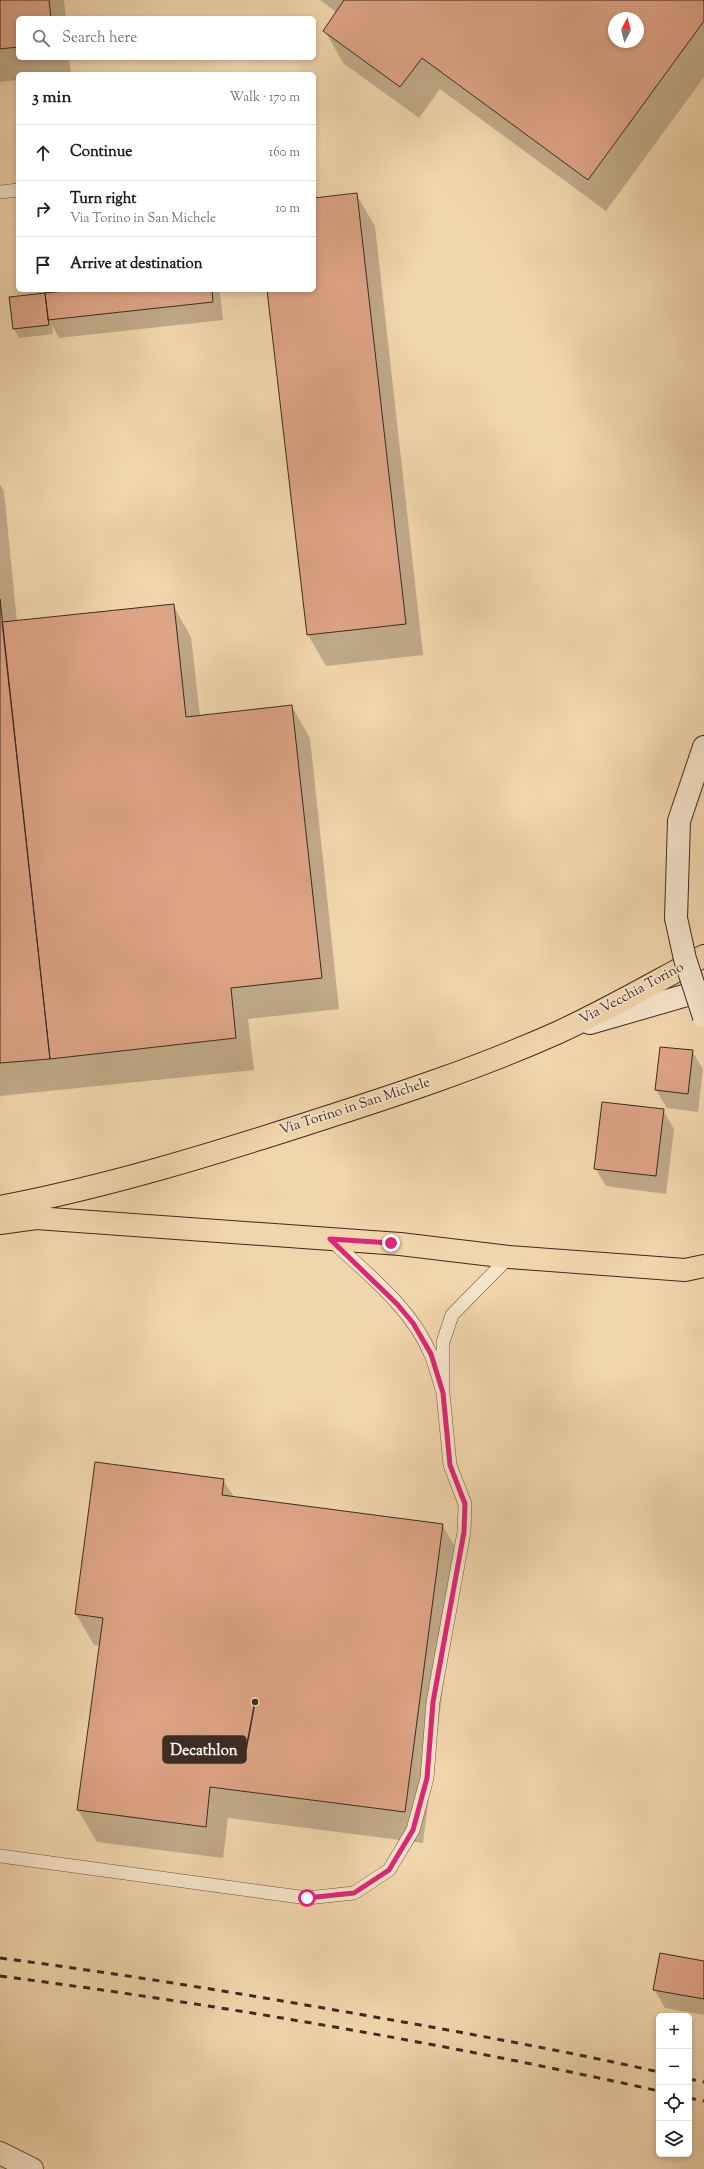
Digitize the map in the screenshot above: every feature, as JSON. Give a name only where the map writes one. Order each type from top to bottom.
[{"type":"main road","points":[[704,747],[679,821],[676,918],[685,959],[704,1018]]},
{"type":"main road","name":"Via Vecchia Torino","points":[[559,1032],[704,956]]},
{"type":"main road","name":"Via Torino in San Michele","points":[[0,1207],[66,1194],[209,1155],[417,1087],[497,1059],[559,1032],[704,990]]},
{"type":"main road","points":[[0,1223],[36,1218],[400,1244],[509,1257],[698,1269]]},
{"type":"main road","points":[[0,2153],[32,2169]]},
{"type":"lane","points":[[0,192],[16,190]]},
{"type":"lane","points":[[330,1239],[392,1299],[413,1323],[431,1354],[443,1393]]},
{"type":"lane","points":[[0,1856],[307,1898],[354,1893],[389,1870],[413,1830],[427,1778],[433,1702],[464,1532],[465,1504],[450,1465],[443,1393],[443,1342],[452,1315],[509,1257]]},
{"type":"building","points":[[0,0],[49,0],[51,16],[16,16],[16,47],[0,49]]},
{"type":"building","points":[[344,0],[704,0],[704,21],[588,180],[422,58],[400,87],[323,31]]},
{"type":"building","points":[[357,193],[406,624],[307,635],[267,292],[316,292],[316,198]]},
{"type":"building","points":[[212,292],[213,302],[48,320],[45,293]]},
{"type":"building","points":[[45,293],[49,325],[13,329],[9,297]]},
{"type":"building","points":[[0,599],[50,1059],[0,1063]]},
{"type":"building","points":[[174,604],[186,717],[292,705],[322,978],[231,988],[236,1038],[50,1059],[2,622]]},
{"type":"building","points":[[660,1047],[693,1050],[688,1094],[655,1090]]},
{"type":"building","points":[[602,1102],[664,1109],[656,1176],[594,1169]]},
{"type":"building","points":[[95,1462],[224,1479],[222,1495],[443,1524],[405,1812],[210,1787],[206,1827],[77,1810],[103,1618],[75,1614]]},
{"type":"building","points":[[660,1953],[704,1961],[704,1999],[653,1990]]},
{"type":"railway","points":[[0,1958],[147,1979],[343,2011],[526,2044],[656,2071]]},
{"type":"railway","points":[[0,1976],[166,1999],[331,2026],[577,2073],[656,2090]]},
{"type":"railway","points":[[692,2080],[704,2082]]},
{"type":"railway","points":[[692,2099],[704,2101]]},
{"type":"place","name":"Decathlon","points":[[255,1702]]},
{"type":"route","points":[[307,1898],[354,1893],[389,1870],[413,1830],[427,1778],[433,1702],[464,1532],[465,1504],[450,1465],[443,1393],[431,1354],[413,1323],[397,1304],[330,1239],[391,1243]]}]
